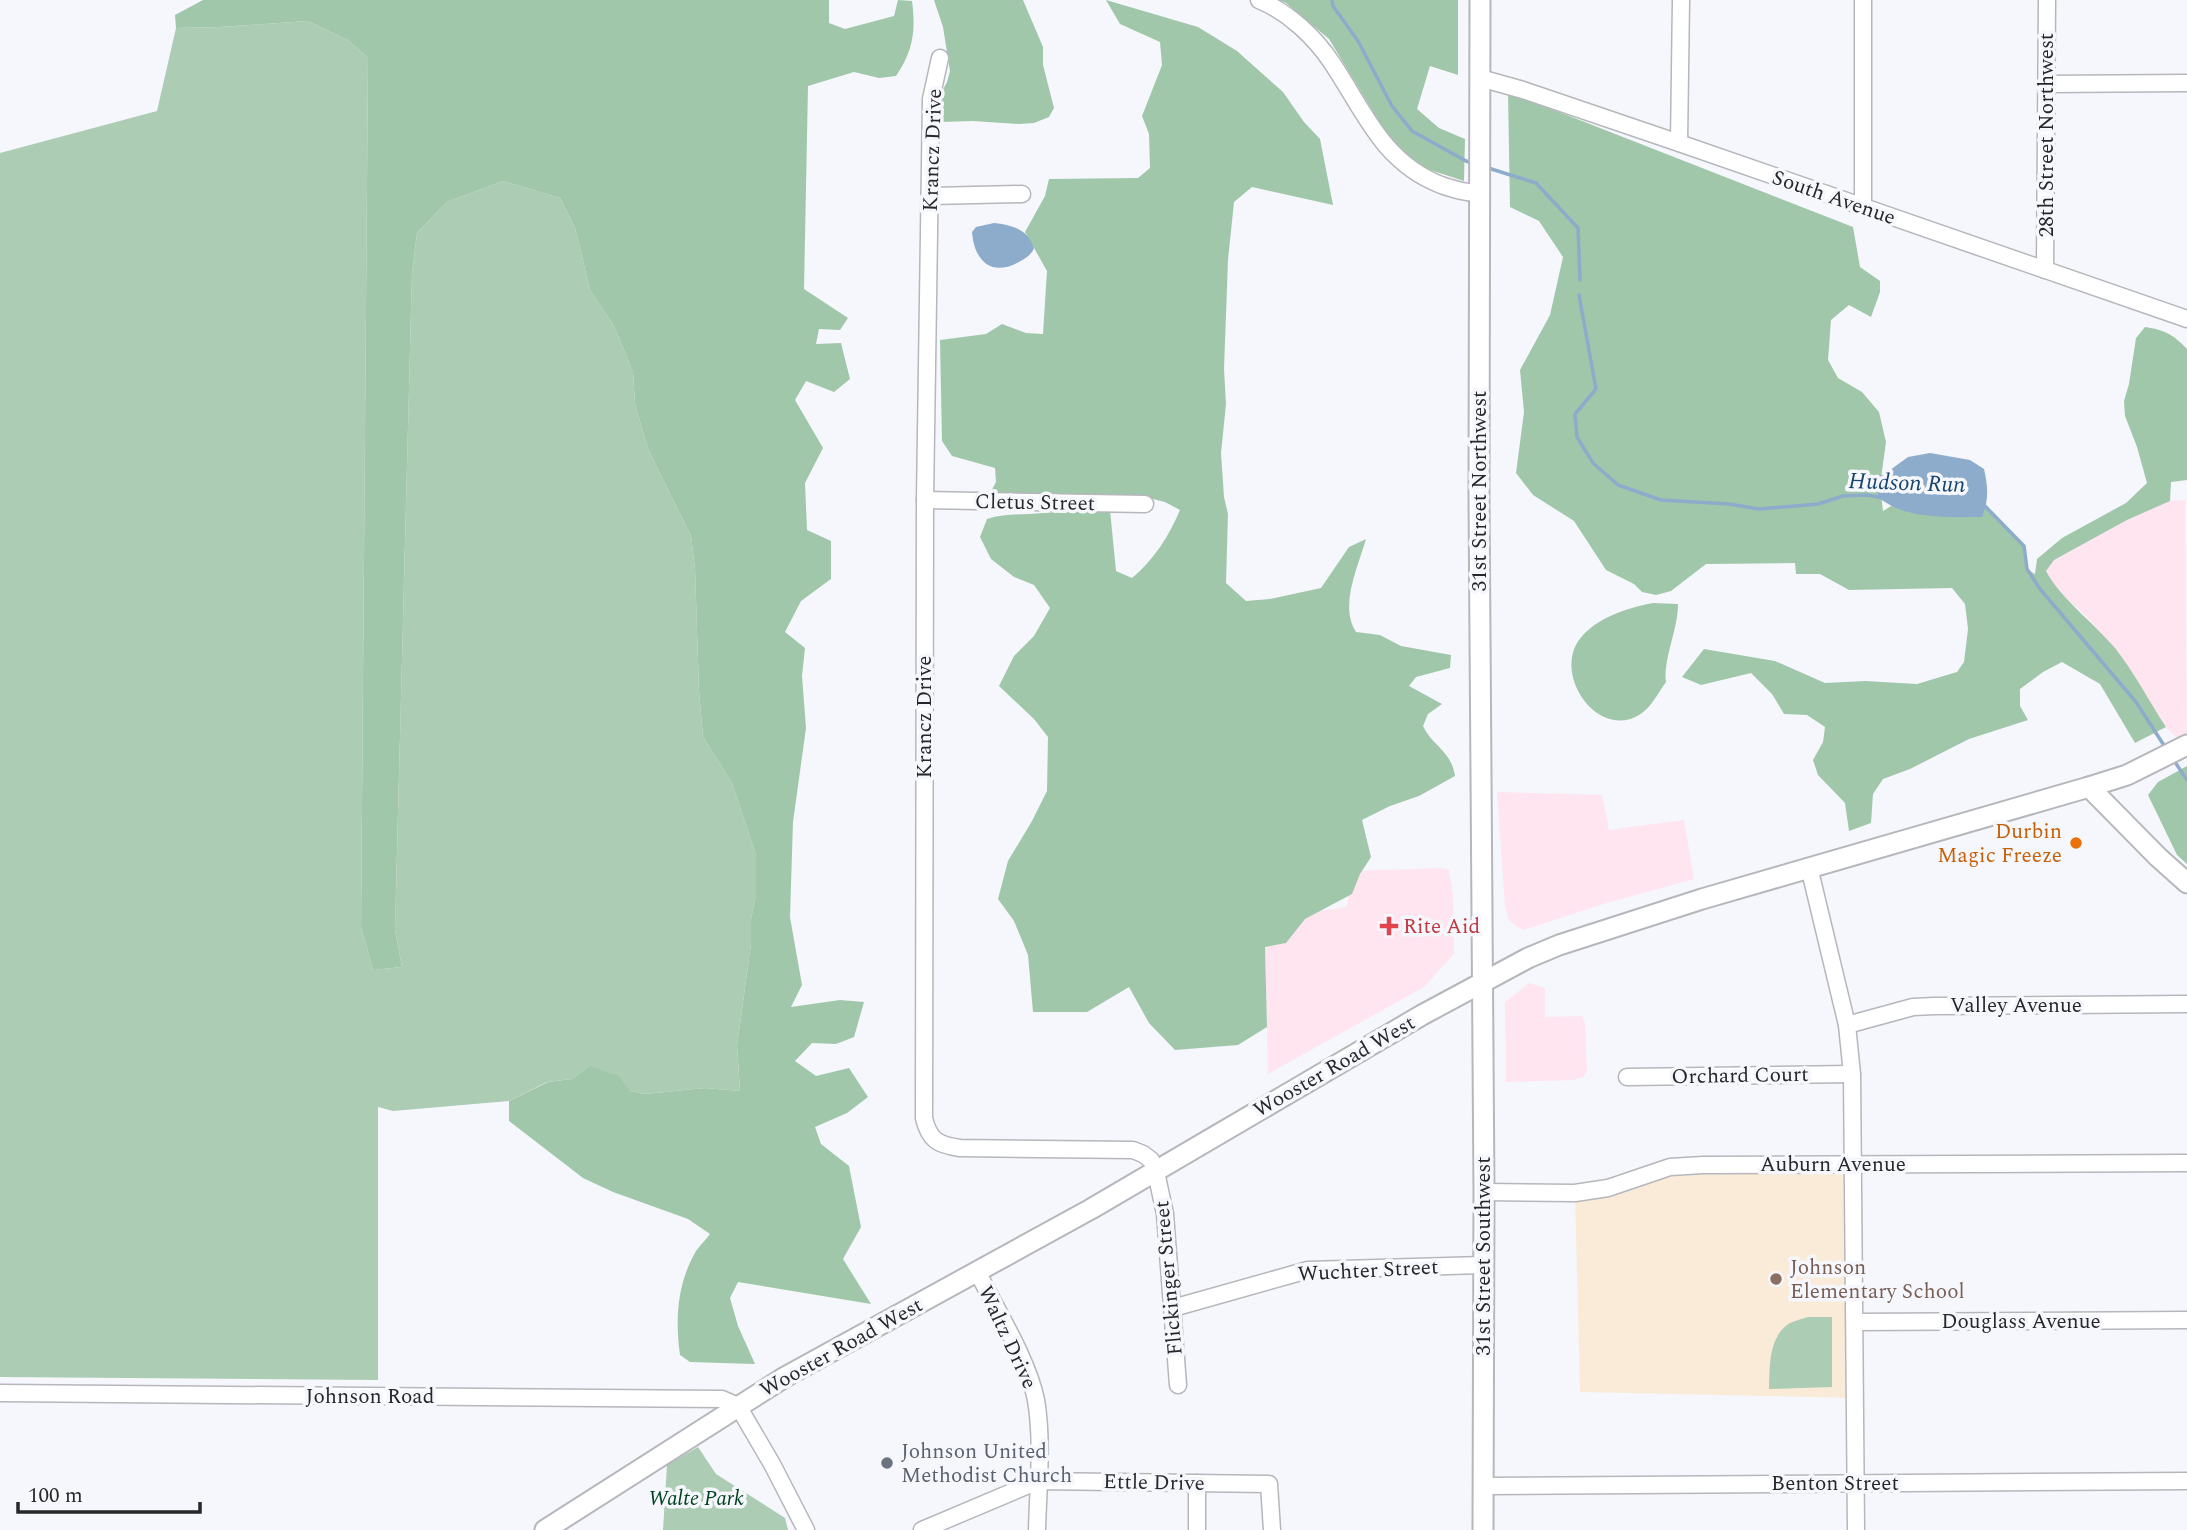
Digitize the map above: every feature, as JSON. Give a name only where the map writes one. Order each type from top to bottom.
[{"type":"main road","name":"31st Street Northwest","points":[[1480,0],[1478,193],[1483,981]]},
{"type":"main road","name":"Wooster Road West","points":[[545,1530],[785,1377],[1156,1172],[1386,1035],[1483,981],[1559,944],[1810,867],[2090,788],[2127,775],[2185,746]]},
{"type":"main road","points":[[2090,788],[2187,883]]},
{"type":"main road","name":"31st Street Southwest","points":[[1483,981],[1483,1530]]},
{"type":"street","points":[[1259,0],[1286,16],[1319,46],[1382,142],[1401,163],[1425,179],[1450,188],[1478,193]]},
{"type":"street","points":[[1679,143],[1681,0]]},
{"type":"street","points":[[1863,0],[1863,207]]},
{"type":"street","name":"28th Street Northwest","points":[[2045,270],[2047,0]]},
{"type":"street","name":"Krancz Drive","points":[[940,58],[931,99],[925,500],[923,1101],[927,1130],[937,1143],[960,1148],[1133,1150],[1150,1160],[1156,1172]]},
{"type":"street","name":"South Avenue","points":[[1480,78],[1679,143],[2187,319]]},
{"type":"street","points":[[2046,84],[2187,83]]},
{"type":"street","points":[[931,196],[1022,194]]},
{"type":"street","name":"Cletus Street","points":[[925,500],[1146,504]]},
{"type":"street","points":[[1810,867],[1847,1025],[1852,1074],[1856,1530]]},
{"type":"street","name":"Valley Avenue","points":[[1847,1025],[1913,1007],[2187,1004]]},
{"type":"street","name":"Orchard Court","points":[[1627,1077],[1852,1074]]},
{"type":"street","name":"Auburn Avenue","points":[[1483,1192],[1575,1193],[1608,1188],[1649,1173],[1681,1166],[2187,1163]]},
{"type":"street","name":"Flickinger Street","points":[[1156,1172],[1168,1233],[1178,1385]]},
{"type":"street","name":"Wuchter Street","points":[[1173,1308],[1308,1270],[1483,1265]]},
{"type":"street","name":"Waltz Drive","points":[[977,1271],[1021,1359],[1033,1390],[1038,1422],[1037,1530]]},
{"type":"street","name":"Douglass Avenue","points":[[1855,1322],[2187,1320]]},
{"type":"street","name":"Johnson Road","points":[[0,1393],[722,1399],[738,1406]]},
{"type":"street","points":[[738,1406],[806,1530]]},
{"type":"street","name":"Ettle Drive","points":[[922,1530],[1038,1480],[1269,1484],[1272,1530]]},
{"type":"street","name":"Benton Street","points":[[1483,1486],[2187,1481]]},
{"type":"street","points":[[1197,1483],[1197,1530]]},
{"type":"shaded area","points":[[2185,500],[2187,736],[2179,740],[2166,727],[2117,651],[2085,615],[2055,588],[2046,571],[2054,560],[2127,520],[2170,501]]},
{"type":"shaded area","points":[[1497,792],[1602,795],[1609,830],[1684,820],[1694,879],[1600,905],[1524,930],[1509,920],[1505,907]]},
{"type":"shaded area","points":[[1449,870],[1453,895],[1454,954],[1424,987],[1268,1074],[1265,947],[1286,943],[1305,919],[1318,911],[1347,907],[1350,883],[1356,871]]},
{"type":"shaded area","points":[[1529,983],[1545,988],[1545,1017],[1582,1016],[1585,1023],[1587,1071],[1583,1077],[1573,1080],[1506,1082],[1505,1002]]},
{"type":"shaded area","points":[[1854,1164],[1856,1398],[1580,1392],[1575,1193],[1649,1173]]},
{"type":"green space","points":[[203,0],[829,0],[829,23],[845,29],[894,16],[898,0],[912,1],[912,40],[896,76],[879,78],[854,72],[808,86],[804,289],[848,318],[840,330],[819,329],[816,344],[841,343],[850,379],[834,392],[806,381],[795,400],[823,448],[805,483],[807,530],[831,541],[831,579],[801,601],[785,632],[805,648],[802,676],[806,728],[793,822],[790,917],[802,985],[791,1007],[840,1000],[864,1002],[854,1037],[836,1044],[812,1043],[795,1061],[816,1076],[849,1068],[868,1097],[847,1113],[815,1127],[821,1144],[849,1166],[861,1227],[843,1259],[871,1304],[738,1282],[730,1298],[738,1326],[755,1364],[690,1362],[680,1355],[678,1315],[681,1289],[696,1251],[710,1234],[688,1219],[613,1192],[583,1178],[509,1121],[509,1101],[548,1082],[572,1079],[589,1066],[619,1076],[630,1091],[645,1094],[705,1088],[740,1091],[737,1046],[756,894],[756,855],[732,783],[703,737],[691,536],[648,449],[635,404],[633,372],[614,326],[590,290],[575,228],[560,198],[503,181],[447,202],[417,233],[412,273],[395,930],[402,967],[373,970],[361,927],[368,58],[348,40],[308,21],[176,28],[175,15]]},
{"type":"green space","points":[[934,0],[1023,0],[1043,47],[1043,65],[1054,108],[1049,117],[1034,123],[1019,124],[941,122],[936,119],[939,97],[950,71],[943,27]]},
{"type":"green space","points":[[1106,0],[1198,27],[1237,51],[1283,92],[1320,139],[1333,205],[1252,187],[1234,202],[1228,260],[1224,369],[1226,404],[1221,453],[1228,514],[1226,583],[1246,601],[1270,599],[1321,588],[1349,547],[1366,539],[1350,599],[1351,622],[1356,632],[1380,635],[1401,646],[1451,655],[1450,668],[1416,677],[1409,686],[1442,704],[1428,714],[1423,726],[1450,760],[1455,776],[1419,796],[1362,820],[1371,857],[1352,894],[1305,919],[1286,943],[1265,947],[1267,1027],[1238,1045],[1175,1050],[1149,1023],[1129,987],[1087,1012],[1033,1012],[1028,955],[1014,921],[998,899],[1008,861],[1047,791],[1048,737],[1034,719],[999,686],[1014,656],[1034,636],[1050,608],[1034,585],[1014,577],[991,559],[980,537],[987,519],[1076,510],[1110,510],[1116,571],[1132,578],[1160,547],[1180,510],[1149,498],[986,501],[996,482],[995,468],[952,456],[942,441],[940,340],[986,334],[1002,324],[1026,333],[1043,334],[1047,271],[1025,232],[1045,196],[1049,179],[1138,178],[1150,168],[1149,134],[1142,116],[1162,65],[1160,42],[1120,24]]},
{"type":"green space","points":[[1279,0],[1458,0],[1458,75],[1430,66],[1417,109],[1439,128],[1465,139],[1464,181],[1415,165],[1394,146],[1329,39]]},
{"type":"green space","points":[[308,21],[348,40],[368,58],[361,927],[373,970],[402,967],[395,930],[412,273],[417,233],[447,202],[503,181],[560,198],[575,228],[590,290],[614,326],[633,372],[635,404],[648,449],[691,536],[703,737],[732,783],[756,855],[756,894],[737,1046],[740,1091],[705,1088],[645,1094],[630,1091],[589,1066],[572,1079],[547,1082],[509,1101],[393,1111],[378,1107],[378,1380],[0,1377],[0,153],[157,111],[176,28]]},
{"type":"green space","points":[[1508,92],[1853,227],[1860,267],[1880,281],[1880,292],[1871,317],[1849,305],[1831,320],[1828,360],[1838,378],[1862,392],[1879,412],[1886,442],[1880,486],[1883,511],[1899,501],[1981,502],[2024,546],[2027,569],[2035,574],[2037,559],[2062,538],[2126,503],[2147,483],[2125,416],[2124,401],[2136,338],[2145,327],[2173,336],[2182,344],[2187,349],[2187,480],[2171,482],[2170,501],[2127,520],[2054,560],[2046,571],[2069,601],[2115,648],[2166,727],[2135,743],[2100,684],[2062,662],[2020,689],[2020,706],[2028,720],[1969,739],[1910,769],[1883,779],[1873,794],[1871,823],[1849,831],[1845,803],[1818,775],[1813,760],[1823,742],[1825,727],[1807,715],[1784,714],[1772,694],[1751,673],[1701,685],[1682,677],[1704,649],[1775,661],[1825,683],[1865,681],[1917,684],[1957,672],[1964,662],[1968,629],[1965,604],[1952,588],[1849,590],[1820,574],[1796,574],[1795,563],[1706,564],[1671,591],[1656,595],[1642,592],[1634,584],[1606,570],[1574,521],[1533,495],[1516,473],[1524,412],[1520,370],[1550,315],[1563,257],[1539,221],[1510,207]]},
{"type":"green space","points":[[1653,603],[1678,604],[1666,682],[1651,704],[1639,715],[1624,720],[1610,719],[1597,713],[1586,703],[1578,690],[1573,676],[1575,647],[1589,629],[1598,623],[1631,608]]},
{"type":"green space","points":[[2187,766],[2187,864],[2177,855],[2148,795],[2158,782]]},
{"type":"green space","points":[[1808,1317],[1832,1317],[1832,1387],[1769,1389],[1771,1355],[1776,1338],[1787,1325]]},
{"type":"green space","name":"Walte Park","points":[[698,1447],[716,1474],[785,1518],[788,1530],[663,1530],[667,1465]]},
{"type":"water","points":[[994,223],[1013,227],[1028,236],[1034,248],[1031,253],[1007,267],[999,268],[985,263],[976,250],[972,232],[976,227]]},
{"type":"water","points":[[1930,453],[1970,460],[1984,469],[1987,493],[1982,517],[1928,516],[1901,510],[1878,497],[1877,477],[1908,457]]},
{"type":"waterway","name":"Hudson Run","points":[[1332,0],[1333,6],[1358,41],[1392,106],[1412,131],[1475,164]]},
{"type":"waterway","name":"Hudson Run","points":[[1485,167],[1536,183],[1578,228],[1580,280]]},
{"type":"waterway","name":"Hudson Run","points":[[1579,295],[1596,389],[1575,414],[1577,437],[1593,463],[1618,485],[1661,500],[1729,504],[1759,509],[1818,504],[1843,496],[1867,495],[1883,498]]},
{"type":"waterway","name":"Hudson Run","points":[[1983,504],[2024,546],[2027,569],[2040,589],[2136,702],[2165,747]]},
{"type":"waterway","name":"Hudson Run","points":[[2173,759],[2187,780]]},
{"type":"place","name":"Durbin Magic Freeze","points":[[2076,843]]},
{"type":"place","name":"Rite Aid","points":[[1389,926]]},
{"type":"place","name":"Johnson Elementary School","points":[[1776,1279]]},
{"type":"place","name":"Johnson United Methodist Church","points":[[887,1463]]}]
